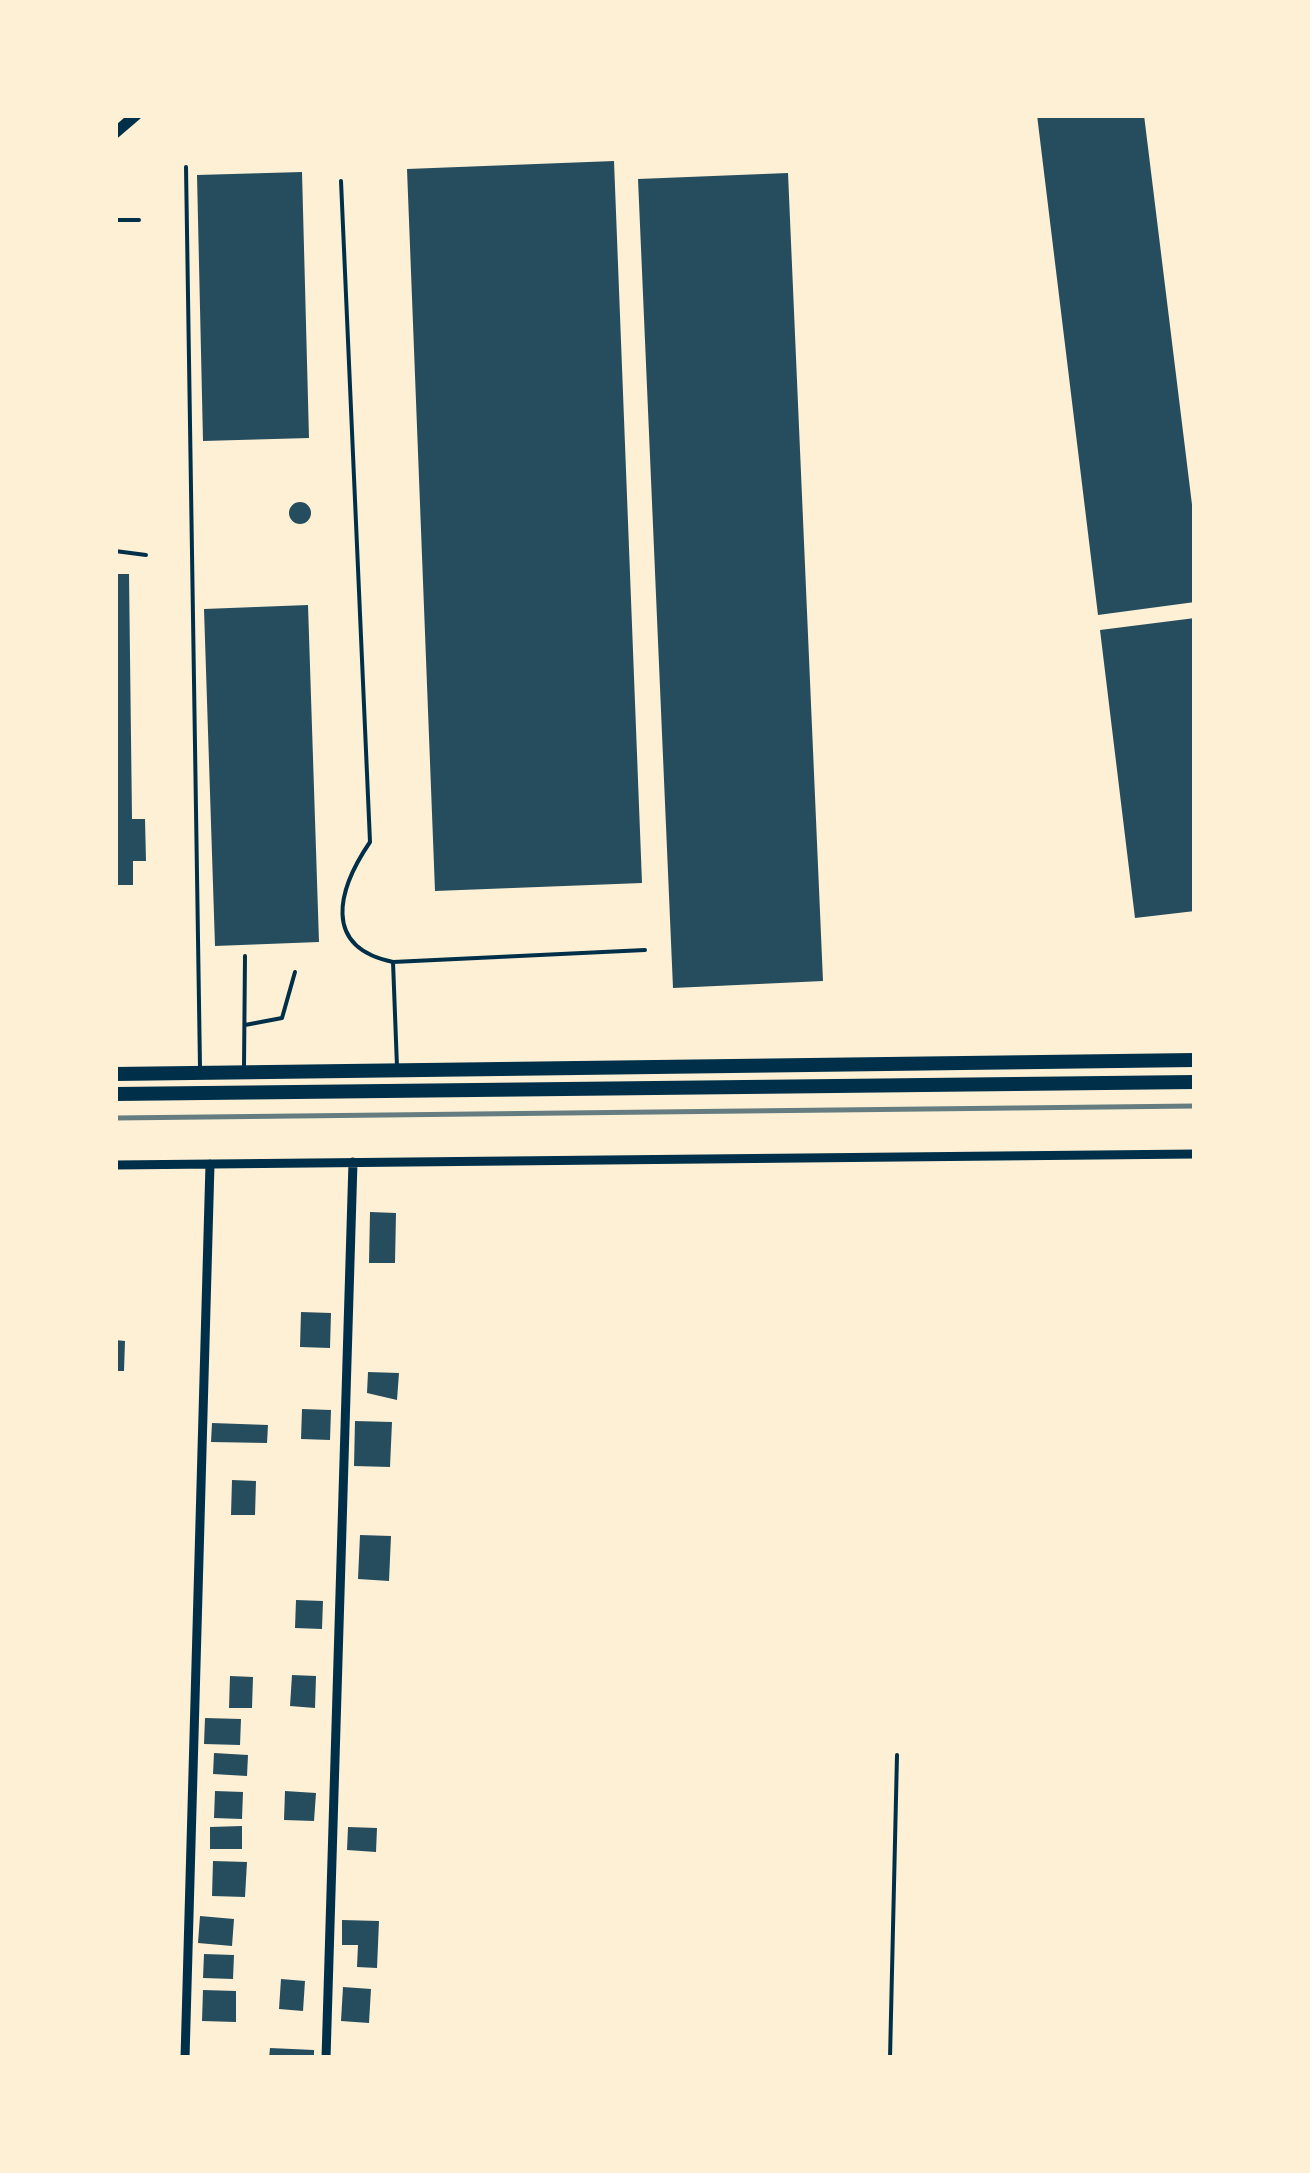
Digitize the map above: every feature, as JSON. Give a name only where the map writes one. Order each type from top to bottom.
[{"type":"main road","points":[[115,1074],[1195,1060]]},
{"type":"main road","points":[[115,1094],[1195,1082]]},
{"type":"street","points":[[115,134],[136,115]]},
{"type":"street","points":[[115,1165],[1195,1154]]},
{"type":"street","points":[[326,2058],[352,1162]]},
{"type":"street","points":[[185,2058],[210,1164]]},
{"type":"lane","points":[[186,167],[200,1073]]},
{"type":"lane","points":[[341,181],[370,842],[342,891],[344,923],[352,943],[368,956],[393,962],[645,950]]},
{"type":"lane","points":[[115,220],[139,220]]},
{"type":"lane","points":[[115,551],[146,555]]},
{"type":"lane","points":[[244,1072],[245,956]]},
{"type":"lane","points":[[393,962],[397,1069]]},
{"type":"lane","points":[[244,1025],[282,1018],[295,972]]},
{"type":"lane","points":[[890,2058],[897,1755]]},
{"type":"building","points":[[1037,115],[1144,115],[1195,529],[1195,602],[1098,615]]},
{"type":"building","points":[[614,161],[642,883],[435,891],[407,169]]},
{"type":"building","points":[[302,172],[309,438],[203,441],[197,175]]},
{"type":"building","points":[[788,173],[823,981],[673,988],[638,179]]},
{"type":"building","points":[[300,502],[308,505],[308,521],[300,524],[292,521],[289,513],[292,505]]},
{"type":"building","points":[[115,574],[129,574],[132,819],[145,819],[146,861],[133,861],[133,885],[115,885]]},
{"type":"building","points":[[308,605],[319,942],[215,946],[204,609]]},
{"type":"building","points":[[1195,618],[1195,911],[1135,918],[1100,630]]},
{"type":"building","points":[[370,1212],[396,1213],[395,1263],[369,1263]]},
{"type":"building","points":[[301,1312],[331,1313],[330,1348],[300,1347]]},
{"type":"building","points":[[115,1340],[125,1341],[124,1371],[115,1371]]},
{"type":"building","points":[[368,1372],[399,1373],[397,1400],[367,1393]]},
{"type":"building","points":[[302,1409],[331,1410],[330,1440],[301,1439]]},
{"type":"building","points":[[355,1421],[392,1422],[390,1467],[354,1466]]},
{"type":"building","points":[[212,1423],[268,1425],[267,1443],[211,1442]]},
{"type":"building","points":[[232,1480],[256,1481],[255,1515],[231,1515]]},
{"type":"building","points":[[360,1535],[391,1536],[389,1581],[358,1579]]},
{"type":"building","points":[[296,1600],[323,1601],[322,1629],[295,1628]]},
{"type":"building","points":[[292,1675],[316,1676],[315,1708],[290,1706]]},
{"type":"building","points":[[230,1676],[253,1677],[252,1708],[229,1708]]},
{"type":"building","points":[[205,1718],[241,1719],[240,1745],[204,1744]]},
{"type":"building","points":[[214,1753],[248,1755],[247,1776],[213,1774]]},
{"type":"building","points":[[215,1791],[243,1792],[242,1819],[214,1818]]},
{"type":"building","points":[[285,1791],[316,1793],[314,1821],[284,1820]]},
{"type":"building","points":[[242,1826],[242,1849],[210,1849],[210,1827]]},
{"type":"building","points":[[348,1827],[377,1828],[376,1852],[347,1850]]},
{"type":"building","points":[[213,1861],[247,1862],[245,1897],[212,1896]]},
{"type":"building","points":[[200,1916],[234,1919],[232,1946],[198,1943]]},
{"type":"building","points":[[342,1920],[379,1921],[377,1968],[357,1967],[358,1945],[342,1945]]},
{"type":"building","points":[[204,1954],[234,1955],[233,1979],[203,1978]]},
{"type":"building","points":[[281,1979],[305,1981],[303,2011],[279,2009]]},
{"type":"building","points":[[343,1987],[371,1989],[369,2023],[341,2021]]},
{"type":"building","points":[[203,1990],[236,1991],[236,2022],[202,2021]]},
{"type":"building","points":[[270,2048],[314,2050],[314,2058],[269,2058]]},
{"type":"railway","points":[[115,1118],[1195,1106]]}]
